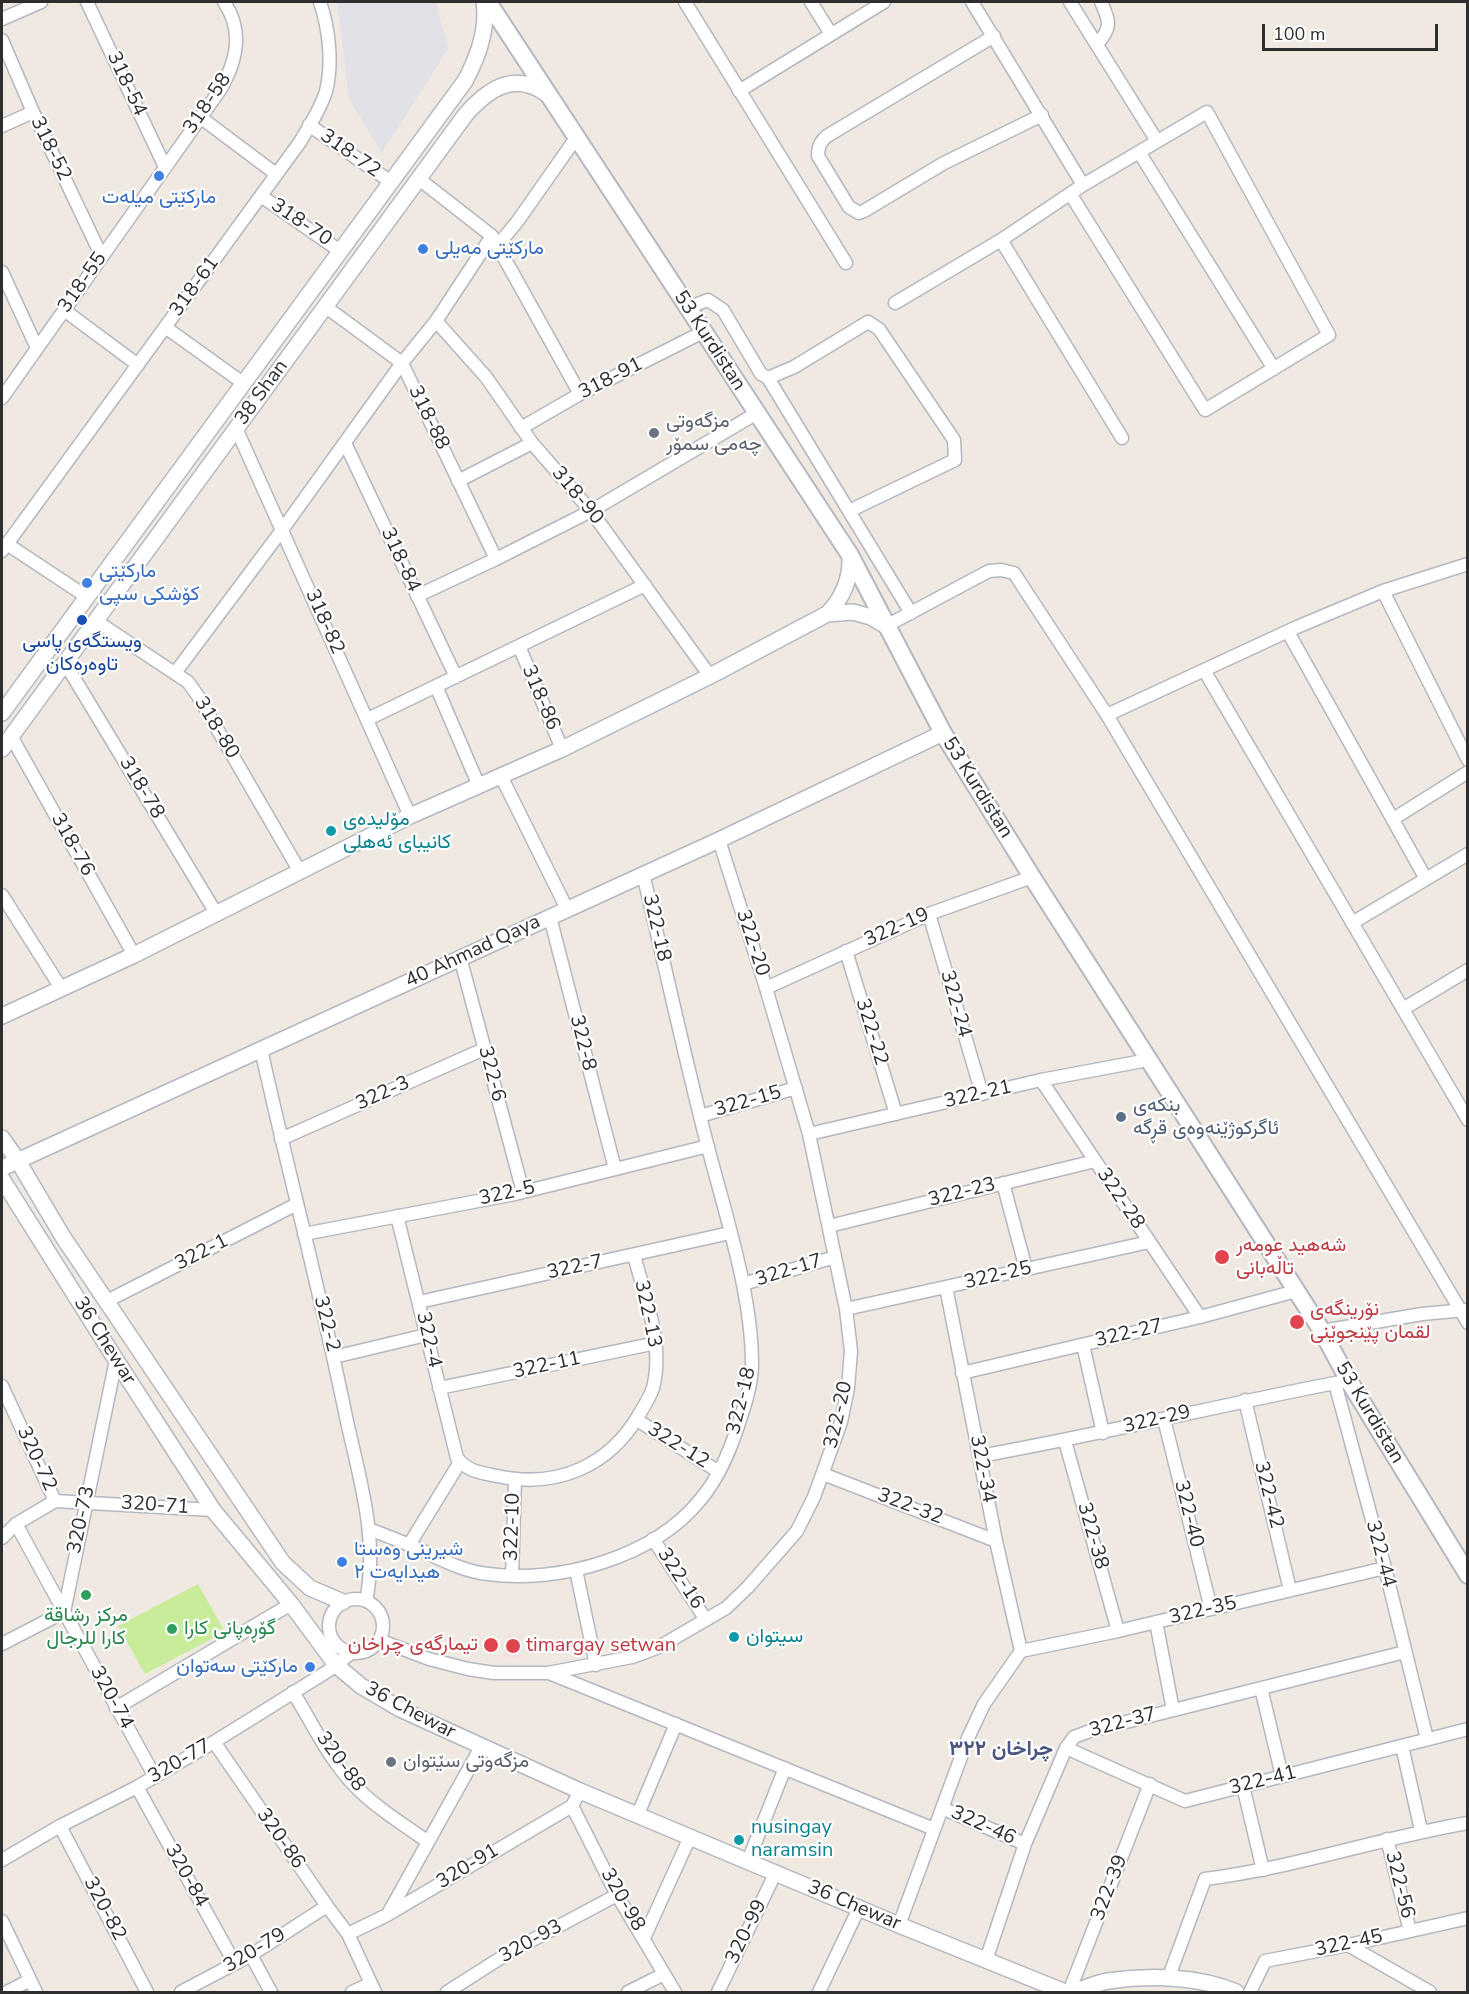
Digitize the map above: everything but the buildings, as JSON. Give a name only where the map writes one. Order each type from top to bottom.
[{"type":"main road","name":"53 Kurdistan","points":[[486,2],[850,555],[943,733],[1322,1332],[1342,1382],[1467,1575]]},
{"type":"street","points":[[2,19],[40,2]]},
{"type":"street","name":"318-54","points":[[87,2],[165,168]]},
{"type":"street","name":"318-58","points":[[165,168],[231,72],[235,58],[236,29],[230,10],[224,2]]},
{"type":"street","name":"318-61","points":[[4,548],[300,142],[323,99],[328,76],[329,42],[320,2]]},
{"type":"street","name":"38 Shan","points":[[2,713],[465,81],[478,56],[486,2]]},
{"type":"street","points":[[685,2],[846,263]]},
{"type":"street","points":[[811,2],[831,34]]},
{"type":"street","points":[[739,91],[884,2]]},
{"type":"street","points":[[972,2],[1083,186]]},
{"type":"street","points":[[1070,2],[1156,141]]},
{"type":"street","points":[[1097,44],[1108,28],[1107,15],[1101,2]]},
{"type":"street","points":[[994,36],[826,135],[821,141],[818,156],[849,207],[859,213],[944,163],[1042,115]]},
{"type":"street","name":"318-52","points":[[2,40],[33,112],[102,257]]},
{"type":"street","name":"38 Shan","points":[[2,749],[466,114],[478,100],[495,88],[512,83],[538,87],[549,95]]},
{"type":"street","points":[[2,126],[33,112]]},
{"type":"street","points":[[895,303],[1001,240],[1083,186],[1156,141],[1207,112],[1329,335],[1206,410],[1071,195]]},
{"type":"street","points":[[200,117],[276,174]]},
{"type":"street","name":"318-72","points":[[309,125],[391,182]]},
{"type":"street","points":[[175,673],[282,530],[402,363],[495,241],[518,222],[576,138]]},
{"type":"street","points":[[1139,152],[1274,369]]},
{"type":"street","name":"318-55","points":[[2,398],[165,168]]},
{"type":"street","points":[[419,179],[495,241],[580,394]]},
{"type":"street","name":"318-70","points":[[261,196],[340,251]]},
{"type":"street","points":[[1001,240],[1122,438]]},
{"type":"street","points":[[2,272],[37,348]]},
{"type":"street","points":[[687,308],[708,300],[723,310],[761,374],[768,378],[911,613]]},
{"type":"street","name":"318-88","points":[[326,307],[402,363],[496,560]]},
{"type":"street","points":[[64,310],[138,365]]},
{"type":"street","name":"318-90","points":[[436,321],[486,377],[532,443],[591,511],[710,676]]},
{"type":"street","points":[[768,378],[794,368],[867,322],[879,329],[954,440],[955,460],[849,511]]},
{"type":"street","points":[[165,327],[243,383]]},
{"type":"street","name":"318-91","points":[[521,428],[580,394],[703,332]]},
{"type":"street","points":[[417,596],[496,560],[591,511],[757,413]]},
{"type":"street","name":"318-82","points":[[236,428],[410,816]]},
{"type":"street","name":"318-84","points":[[345,443],[456,676]]},
{"type":"street","points":[[458,481],[532,443]]},
{"type":"street","points":[[4,548],[87,597],[96,621]]},
{"type":"street","points":[[2,1016],[134,955],[410,816],[562,749],[710,676],[827,614],[839,600],[847,583],[850,555]]},
{"type":"street","points":[[1107,715],[1287,632],[1383,591],[1465,569]]},
{"type":"street","points":[[827,614],[854,612],[871,617],[886,626],[989,571],[1001,570],[1014,573],[1107,715],[1464,1310],[1467,1323]]},
{"type":"street","points":[[368,719],[645,585]]},
{"type":"street","points":[[1383,591],[1467,760]]},
{"type":"street","name":"318-80","points":[[96,621],[188,682],[299,870]]},
{"type":"street","points":[[1287,632],[1426,879]]},
{"type":"street","name":"318-86","points":[[519,646],[562,749]]},
{"type":"street","name":"318-78","points":[[65,663],[216,913]]},
{"type":"street","points":[[1204,670],[1467,1120]]},
{"type":"street","points":[[436,686],[478,786]]},
{"type":"street","name":"40 Ahmad Qaya","points":[[2,1168],[719,840],[943,733]]},
{"type":"street","name":"318-76","points":[[11,736],[134,955]]},
{"type":"street","points":[[1393,819],[1467,772]]},
{"type":"street","points":[[501,776],[567,909]]},
{"type":"street","name":"322-20","points":[[379,1640],[429,1659],[468,1669],[522,1674],[548,1673],[596,1665],[632,1657],[659,1647],[726,1608],[748,1587],[797,1531],[823,1474],[842,1422],[848,1388],[851,1351],[846,1309],[809,1134],[766,987],[719,840]]},
{"type":"street","points":[[1352,923],[1466,858]]},
{"type":"street","name":"322-18","points":[[369,1529],[466,1570],[487,1574],[539,1576],[576,1570],[613,1558],[654,1539],[699,1502],[719,1472],[739,1422],[753,1367],[749,1320],[743,1284],[700,1116],[643,874]]},
{"type":"street","name":"322-19","points":[[766,987],[929,914],[1032,877]]},
{"type":"street","points":[[2,895],[61,988]]},
{"type":"street","name":"322-24","points":[[929,914],[982,1094]]},
{"type":"street","name":"322-8","points":[[549,917],[615,1169]]},
{"type":"street","name":"322-22","points":[[846,951],[896,1114]]},
{"type":"street","name":"322-6","points":[[460,957],[523,1192]]},
{"type":"street","points":[[1402,1009],[1467,970]]},
{"type":"street","name":"322-3","points":[[281,1139],[484,1048]]},
{"type":"street","name":"322-2","points":[[261,1049],[334,1357],[369,1529],[372,1565],[366,1600]]},
{"type":"street","name":"322-21","points":[[809,1134],[1041,1080],[1148,1060]]},
{"type":"street","name":"322-28","points":[[1041,1080],[1200,1317]]},
{"type":"street","name":"322-15","points":[[700,1116],[796,1088]]},
{"type":"street","points":[[2,1138],[63,1237],[284,1563],[310,1588],[343,1602]]},
{"type":"street","name":"322-5","points":[[304,1234],[523,1192],[708,1146]]},
{"type":"street","name":"322-23","points":[[829,1226],[1095,1161]]},
{"type":"street","name":"36 Chewar","points":[[2,1179],[213,1510],[291,1604],[336,1665],[362,1686],[400,1709],[580,1791],[899,1925],[1069,1992]]},
{"type":"street","points":[[1003,1183],[1026,1269]]},
{"type":"street","name":"322-1","points":[[107,1301],[297,1204]]},
{"type":"street","name":"322-4","points":[[397,1216],[439,1388],[460,1462]]},
{"type":"street","name":"322-7","points":[[419,1302],[730,1233]]},
{"type":"street","name":"322-25","points":[[846,1309],[1149,1242]]},
{"type":"street","name":"322-13","points":[[460,1462],[464,1467],[479,1472],[515,1479],[534,1480],[560,1476],[590,1465],[612,1448],[637,1419],[653,1387],[656,1343],[635,1259],[636,1255]]},
{"type":"street","name":"322-17","points":[[743,1284],[836,1257]]},
{"type":"street","name":"322-34","points":[[946,1287],[996,1541],[1021,1650]]},
{"type":"street","name":"322-27","points":[[962,1373],[1200,1317],[1296,1291]]},
{"type":"street","points":[[1322,1332],[1422,1314],[1464,1310]]},
{"type":"street","points":[[334,1357],[426,1335]]},
{"type":"street","name":"322-11","points":[[439,1388],[656,1343]]},
{"type":"street","points":[[1083,1344],[1102,1433]]},
{"type":"street","name":"320-73","points":[[64,1612],[116,1360]]},
{"type":"street","name":"322-29","points":[[980,1456],[1065,1441],[1342,1382]]},
{"type":"street","name":"322-44","points":[[1342,1382],[1427,1739]]},
{"type":"street","name":"320-72","points":[[2,1386],[55,1501]]},
{"type":"street","name":"322-42","points":[[1245,1401],[1290,1590]]},
{"type":"street","name":"322-12","points":[[637,1419],[719,1472]]},
{"type":"street","name":"322-40","points":[[1164,1419],[1211,1609]]},
{"type":"street","name":"322-38","points":[[1065,1441],[1118,1630]]},
{"type":"street","points":[[409,1545],[460,1462]]},
{"type":"street","name":"322-32","points":[[823,1474],[996,1541]]},
{"type":"street","name":"322-10","points":[[512,1576],[515,1479]]},
{"type":"street","points":[[2,1537],[16,1524],[55,1501]]},
{"type":"street","name":"320-71","points":[[55,1501],[213,1510]]},
{"type":"street","name":"320-74","points":[[16,1524],[155,1777]]},
{"type":"street","name":"322-16","points":[[654,1539],[706,1620]]},
{"type":"street","name":"322-35","points":[[1021,1650],[1156,1622],[1385,1568]]},
{"type":"street","points":[[576,1570],[596,1665]]},
{"type":"street","points":[[366,1600],[379,1610],[382,1617],[383,1625],[379,1640],[367,1651],[351,1653],[335,1643],[330,1635],[331,1616],[343,1602],[366,1600]]},
{"type":"street","points":[[117,1708],[291,1604]]},
{"type":"street","points":[[2,1644],[64,1612]]},
{"type":"street","points":[[1156,1622],[1173,1710]]},
{"type":"street","points":[[313,1634],[335,1643]]},
{"type":"street","points":[[899,1925],[968,1738],[984,1704],[1021,1650]]},
{"type":"street","name":"322-37","points":[[986,1960],[1024,1844],[1065,1748],[1074,1737],[1090,1731],[1405,1652]]},
{"type":"street","name":"320-77","points":[[2,1860],[214,1743],[351,1653]]},
{"type":"street","points":[[548,1673],[934,1828]]},
{"type":"street","points":[[1261,1688],[1282,1776]]},
{"type":"street","name":"320-88","points":[[293,1692],[336,1762],[353,1784],[372,1803],[428,1842]]},
{"type":"street","points":[[638,1814],[676,1724]]},
{"type":"street","name":"322-41","points":[[1065,1748],[1185,1801],[1467,1729]]},
{"type":"street","name":"320-86","points":[[214,1743],[348,1934],[373,1988]]},
{"type":"street","points":[[1402,1746],[1421,1830]]},
{"type":"street","points":[[387,1915],[481,1747]]},
{"type":"street","points":[[748,1861],[785,1768]]},
{"type":"street","name":"322-39","points":[[1069,1992],[1150,1784]]},
{"type":"street","points":[[1243,1786],[1263,1870]]},
{"type":"street","name":"320-84","points":[[137,1787],[235,1964]]},
{"type":"street","points":[[572,1806],[580,1791]]},
{"type":"street","name":"320-98","points":[[572,1806],[617,1895],[675,1992]]},
{"type":"street","name":"320-91","points":[[348,1934],[387,1915],[572,1806]]},
{"type":"street","name":"322-46","points":[[942,1808],[1024,1844]]},
{"type":"street","points":[[1168,1979],[1204,1879],[1263,1870],[1421,1830],[1467,1823]]},
{"type":"street","name":"320-82","points":[[60,1826],[147,1992]]},
{"type":"street","points":[[644,1938],[690,1837]]},
{"type":"street","name":"322-56","points":[[1387,1839],[1410,1931]]},
{"type":"street","name":"320-99","points":[[718,1992],[776,1872]]},
{"type":"street","name":"320-93","points":[[447,1992],[510,1952],[617,1895]]},
{"type":"street","name":"320-79","points":[[181,1992],[251,1955],[327,1906]]},
{"type":"street","points":[[819,1992],[860,1908]]},
{"type":"street","name":"322-45","points":[[1250,1992],[1265,1961],[1348,1946],[1467,1918]]},
{"type":"street","points":[[2,1921],[36,1992]]},
{"type":"street","points":[[1348,1946],[1430,1992]]},
{"type":"street","points":[[251,1955],[272,1992]]},
{"type":"street","points":[[628,1992],[664,1974]]},
{"type":"street","points":[[1069,1992],[1106,1981],[1147,1978],[1189,1980],[1236,1992]]},
{"type":"street","points":[[7,1992],[30,1980]]},
{"type":"street","points":[[352,1992],[373,1988]]},
{"type":"shaded area","points":[[337,2],[436,2],[448,49],[382,153],[349,99]]},
{"type":"shaded area","name":"timargay setwan","points":[[508,1634],[522,1636],[519,1659],[504,1657]]},
{"type":"green space","name":"گۆڕەپانی کارا","points":[[198,1584],[225,1632],[145,1674],[118,1626]]},
{"type":"place","name":"مارکێتی میلەت","points":[[159,176]]},
{"type":"place","name":"مارکێتی مەیلی","points":[[423,249]]},
{"type":"place","name":"مزگەوتی چەمی سمۆر","points":[[654,433]]},
{"type":"place","name":"مارکێتی کۆشکی سپی","points":[[87,583]]},
{"type":"place","name":"ویستگەی پاسی تاوەرەکان","points":[[82,620]]},
{"type":"place","name":"مۆلیدەی کانیبای ئەهلی","points":[[331,831]]},
{"type":"place","name":"بنکەی ئاگرکوژێنەوەی قڕگە","points":[[1121,1117]]},
{"type":"place","name":"شەهید عومەر تاڵەبانی","points":[[1222,1257]]},
{"type":"place","name":"نۆرینگەی لقمان پێنجوێنی","points":[[1297,1322]]},
{"type":"place","name":"شیرینی وەستا هیدایەت ٢","points":[[342,1562]]},
{"type":"place","name":"مركز رشاقة كارا للرجال","points":[[86,1595]]},
{"type":"place","name":"گۆڕەپانی کارا","points":[[172,1629]]},
{"type":"place","name":"سيتوان","points":[[734,1637]]},
{"type":"place","name":"تیمارگەی چراخان","points":[[491,1645]]},
{"type":"place","name":"timargay setwan","points":[[513,1646]]},
{"type":"place","name":"مارکێتی سەتوان","points":[[310,1667]]},
{"type":"place","name":"مزگەوتی سێتوان","points":[[391,1762]]},
{"type":"place","name":"nusingay naramsin","points":[[739,1840]]},
{"type":"district","name":"چراخان ٣٢٢","points":[[1001,1750]]}]
